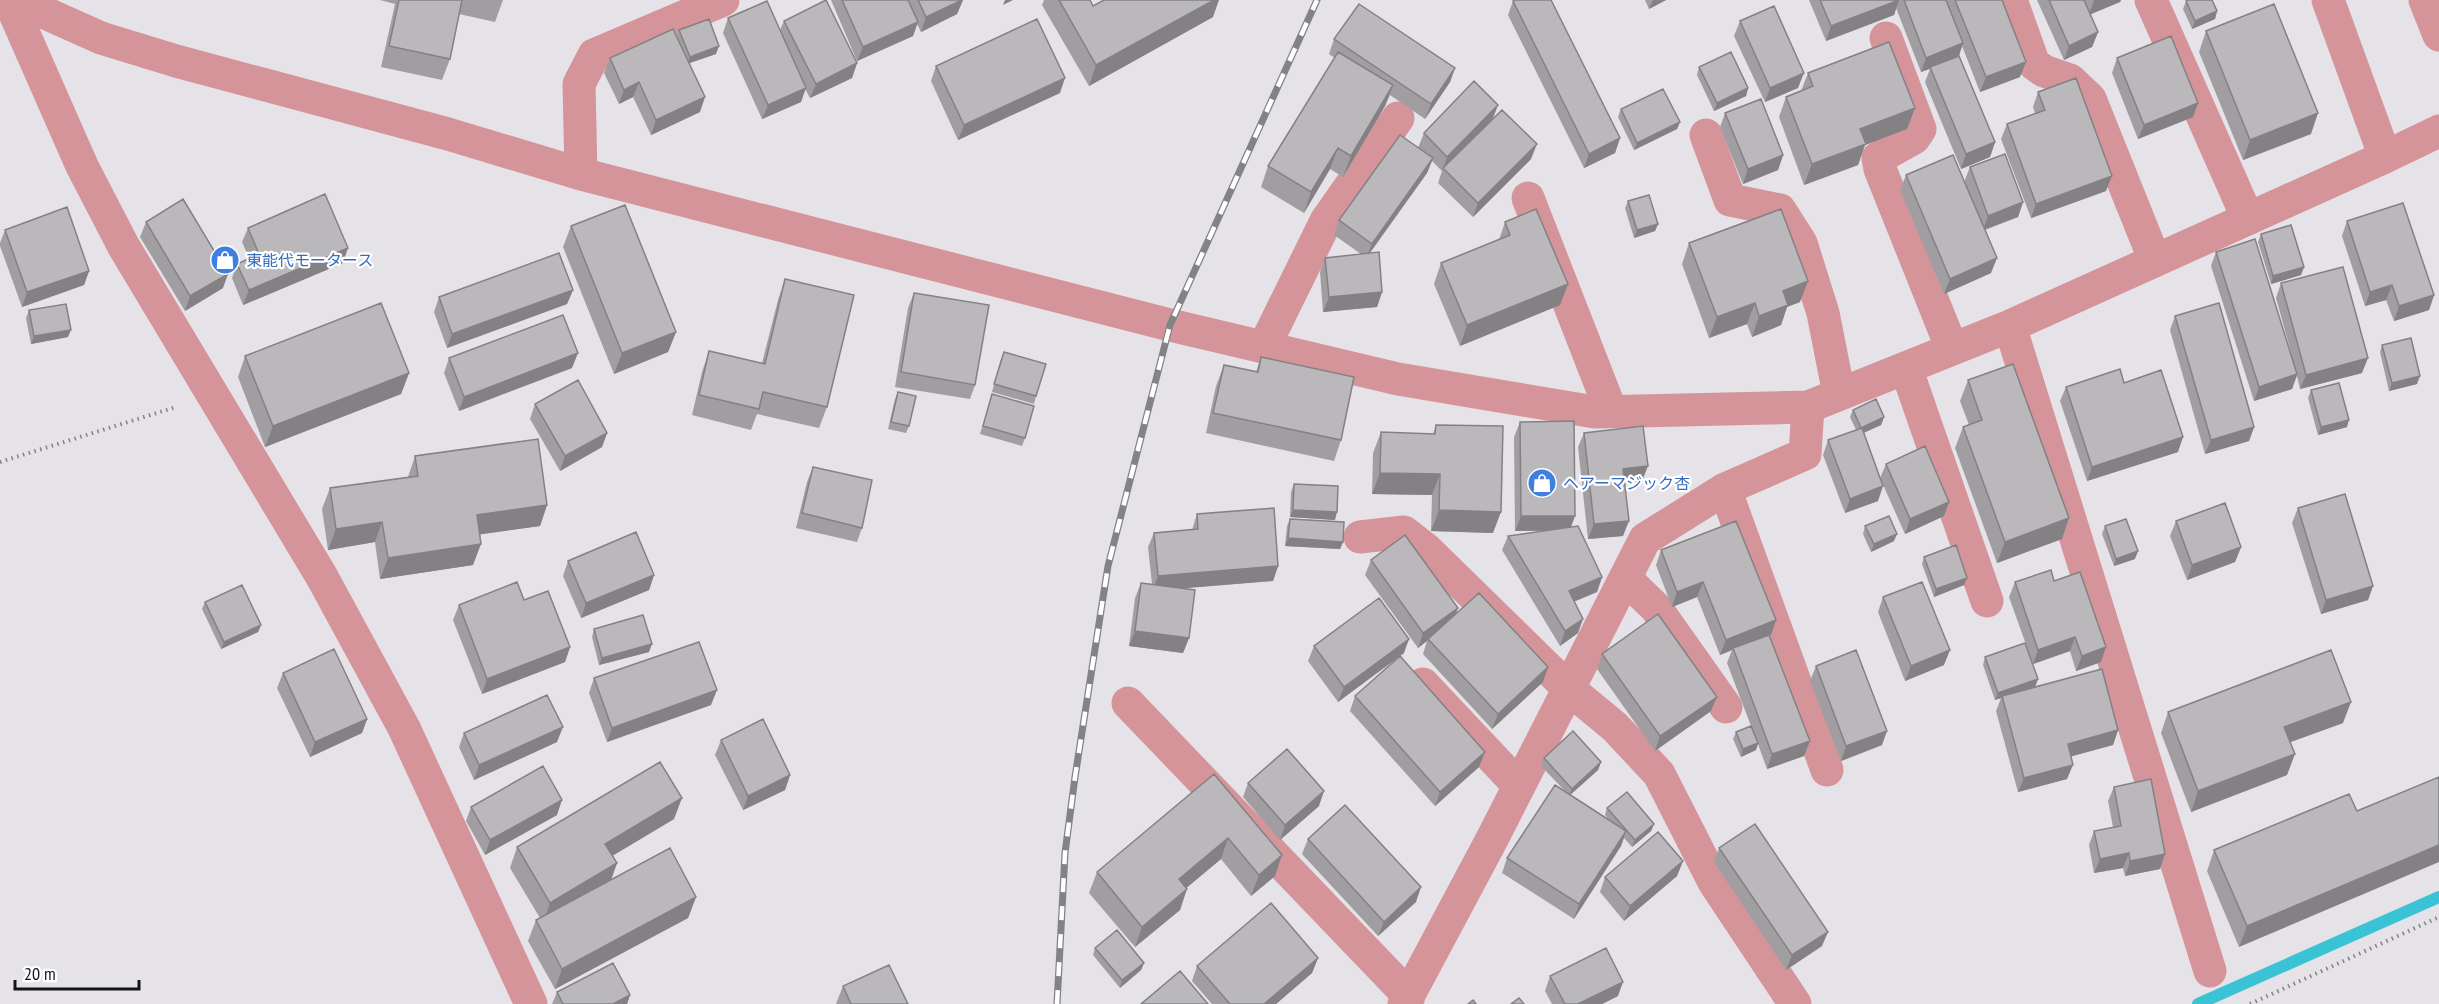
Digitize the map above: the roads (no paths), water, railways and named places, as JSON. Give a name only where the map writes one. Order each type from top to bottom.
[{"type":"street","points":[[9,0],[82,166],[124,247],[322,577],[404,728],[531,1004]]},
{"type":"street","points":[[16,0],[101,38],[165,58],[448,134],[581,174],[1159,322],[1398,379],[1595,412],[1808,407],[2010,326],[2385,158],[2439,131]]},
{"type":"street","points":[[581,174],[579,84],[594,55],[723,0]]},
{"type":"street","points":[[2011,0],[2034,64],[2044,71],[2070,80],[2090,99],[2155,261]]},
{"type":"street","points":[[2151,0],[2248,219]]},
{"type":"street","points":[[2328,0],[2385,158]]},
{"type":"street","points":[[2425,0],[2439,35]]},
{"type":"street","points":[[1886,38],[1920,129],[1914,138],[1878,158],[1880,169],[1952,349]]},
{"type":"street","points":[[1264,347],[1326,221],[1398,118]]},
{"type":"street","points":[[1706,135],[1730,200],[1780,210],[1801,243],[1823,313],[1839,394]]},
{"type":"street","points":[[1528,198],[1611,411]]},
{"type":"street","points":[[2010,326],[2210,971]]},
{"type":"street","points":[[1906,368],[1987,600]]},
{"type":"street","points":[[1128,703],[1406,1000],[1519,786],[1645,539],[1725,489],[1805,454],[1808,407]]},
{"type":"street","points":[[1725,489],[1827,770]]},
{"type":"street","points":[[1360,537],[1404,532],[1427,550],[1569,689],[1616,727],[1659,774],[1714,882],[1795,1004]]},
{"type":"street","points":[[1625,578],[1656,608],[1726,708]]},
{"type":"street","points":[[1423,684],[1519,786]]},
{"type":"waterway","points":[[2198,1004],[2439,897]]},
{"type":"railway","points":[[1057,1004],[1065,853],[1108,566],[1170,325],[1317,0]]},
{"type":"place","name":"東能代モータース","points":[[225,260]]},
{"type":"place","name":"ヘアーマジック杏","points":[[1542,483]]}]
